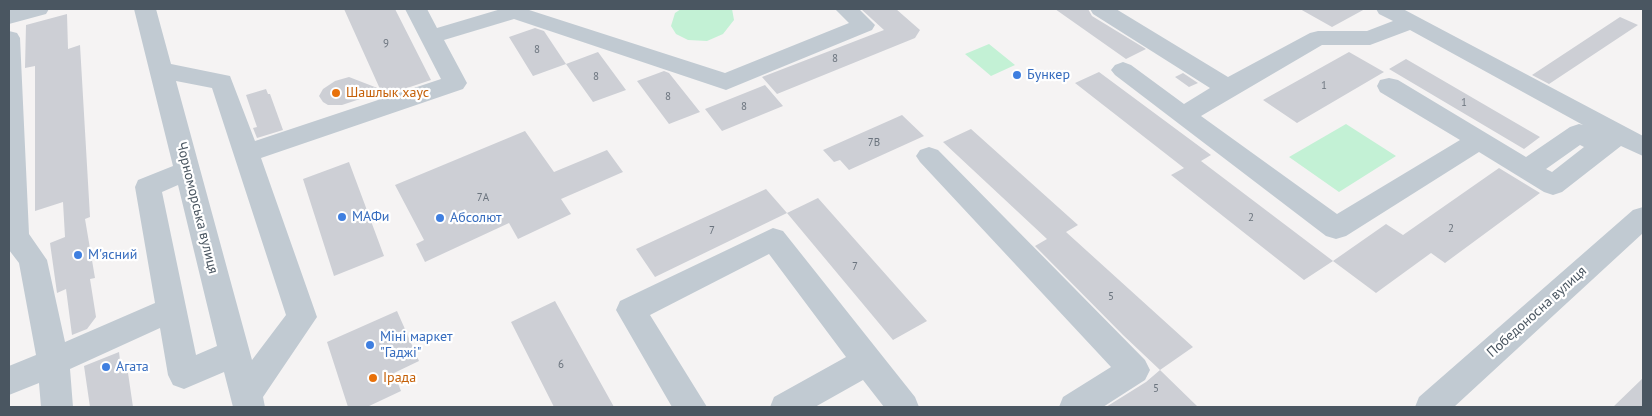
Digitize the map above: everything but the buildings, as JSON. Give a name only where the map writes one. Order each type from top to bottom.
[{"type":"street","points":[[9,9],[9,25]]},
{"type":"street","points":[[9,17],[38,9]]},
{"type":"street","points":[[246,153],[455,83],[416,9]]},
{"type":"street","points":[[431,37],[513,10],[726,82],[864,26],[846,9]]},
{"type":"street","points":[[1387,9],[1611,140]]},
{"type":"street","name":"Чорноморська вулиця","points":[[148,11],[161,70],[247,401]]},
{"type":"street","points":[[1116,11],[1228,88]]},
{"type":"street","points":[[1183,116],[1228,88],[1318,38],[1370,38],[1411,22]]},
{"type":"street","points":[[9,38],[15,237],[33,260],[53,362],[57,407]]},
{"type":"street","points":[[161,70],[222,82],[302,317],[247,401]]},
{"type":"street","points":[[1123,70],[1336,228],[1480,140]]},
{"type":"street","points":[[1390,86],[1527,169],[1579,133],[1643,147]]},
{"type":"street","points":[[929,156],[1134,370],[1075,407]]},
{"type":"street","points":[[188,171],[148,188],[184,375],[234,353]]},
{"type":"street","name":"Победоносна вулиця","points":[[1431,407],[1643,218]]},
{"type":"street","points":[[690,407],[631,310],[773,239],[903,407]]},
{"type":"street","points":[[9,381],[172,309]]},
{"type":"street","points":[[786,407],[867,361]]},
{"type":"green space","points":[[681,9],[732,9],[734,20],[723,34],[707,41],[688,40],[676,34],[671,26],[675,13]]},
{"type":"green space","points":[[989,44],[1015,65],[991,76],[965,54]]},
{"type":"green space","points":[[1346,124],[1396,156],[1339,192],[1289,157]]},
{"type":"place","name":"Бункер","points":[[1017,75]]},
{"type":"place","name":"Шашлык хаус","points":[[336,93]]},
{"type":"place","name":"МАФи","points":[[342,217]]},
{"type":"place","name":"Абсолют","points":[[440,218]]},
{"type":"place","name":"М'ясний","points":[[78,255]]},
{"type":"place","name":"Міні маркет \"Гаджі\"","points":[[370,345]]},
{"type":"place","name":"Агата","points":[[106,367]]},
{"type":"place","name":"Ірада","points":[[373,378]]}]
